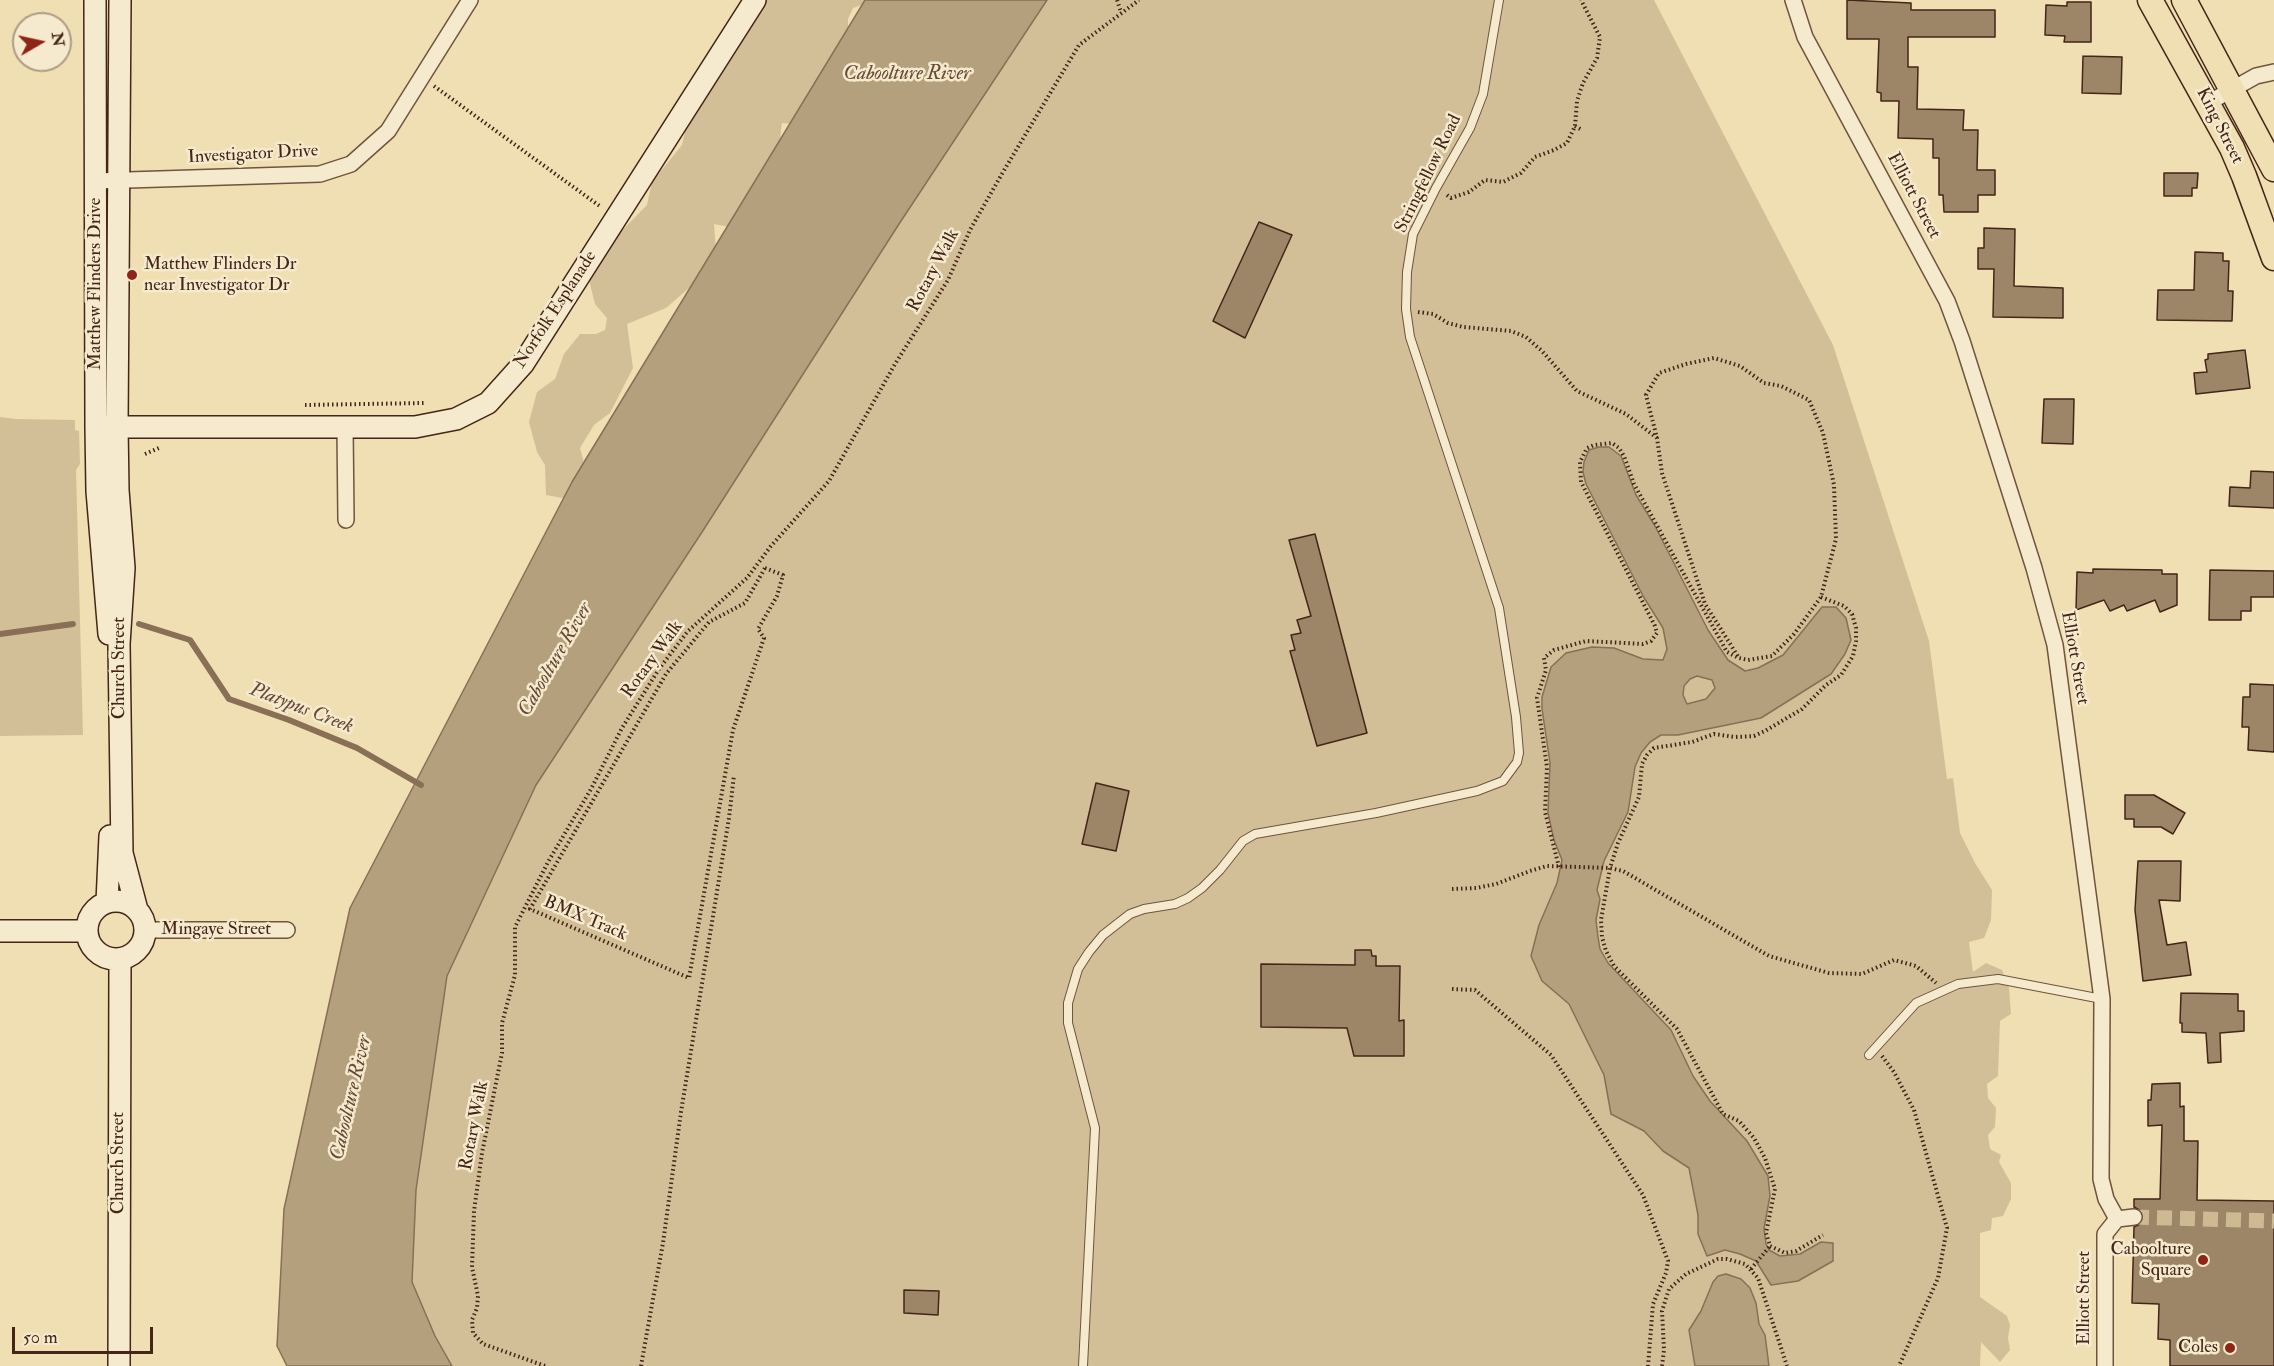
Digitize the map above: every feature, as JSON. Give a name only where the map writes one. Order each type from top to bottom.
[{"type":"main road","name":"King Street","points":[[2150,0],[2208,103],[2244,176],[2274,258]]},
{"type":"main road","name":"King Street","points":[[2184,0],[2274,169]]},
{"type":"street","name":"Matthew Flinders Drive","points":[[95,0],[96,181],[106,427]]},
{"type":"street","name":"Matthew Flinders Drive","points":[[114,568],[98,490],[106,427],[119,180],[120,0]]},
{"type":"street","name":"Investigator Drive","points":[[96,181],[320,174],[351,164],[388,131],[470,0]]},
{"type":"street","name":"Norfolk Esplanade","points":[[106,427],[415,427],[456,419],[488,403],[523,364],[606,210],[755,0]]},
{"type":"street","name":"Elliott Street","points":[[1793,0],[1805,37],[1947,301],[1962,341],[2034,568],[2055,645],[2102,999],[2101,1179],[2106,1200],[2117,1219],[2105,1234],[2105,1366]]},
{"type":"street","points":[[2208,103],[2232,87],[2256,76],[2274,72]]},
{"type":"street","points":[[345,427],[346,520]]},
{"type":"street","name":"Church Street","points":[[107,902],[110,849],[109,644],[114,568]]},
{"type":"street","name":"Church Street","points":[[114,568],[119,644],[122,853],[137,910]]},
{"type":"street","points":[[107,902],[123,902],[137,910],[142,916],[145,930],[140,946],[135,952],[120,959],[110,959],[93,949],[87,931],[92,913],[107,902]]},
{"type":"street","name":"Mingaye Street","points":[[145,930],[287,930]]},
{"type":"street","points":[[0,931],[87,931]]},
{"type":"street","name":"Church Street","points":[[119,1366],[120,959]]},
{"type":"street","points":[[2117,1219],[2134,1217]]},
{"type":"lane","name":"Stringfellow Road","points":[[1083,1366],[1095,1128],[1068,1023],[1068,1003],[1078,969],[1089,952],[1103,935],[1130,914],[1144,909],[1175,904],[1188,898],[1220,870],[1243,841],[1255,834],[1376,813],[1477,790],[1503,781],[1517,762],[1519,753],[1516,717],[1499,609],[1410,337],[1406,309],[1407,272],[1413,234],[1470,128],[1483,94],[1499,0]]},
{"type":"lane","points":[[1869,1054],[1916,1003],[1959,984],[1998,979],[2102,999]]},
{"type":"path","points":[[1116,0],[1121,12]]},
{"type":"path","name":"Rotary Walk","points":[[545,1366],[483,1344],[473,1333],[472,1320],[477,1308],[478,1296],[472,1267],[474,1211],[482,1153],[502,1053],[502,1023],[515,975],[515,927],[548,861],[591,789],[622,728],[659,669],[688,631],[747,578],[771,546],[829,481],[895,364],[948,280],[970,230],[1079,45],[1139,0]]},
{"type":"path","points":[[1436,188],[1451,198],[1469,192],[1485,180],[1503,182],[1521,173],[1534,157],[1567,143],[1575,126],[1577,100],[1583,83],[1597,58],[1600,37],[1581,0]]},
{"type":"path","points":[[422,77],[606,210]]},
{"type":"path","points":[[1575,126],[1582,130]]},
{"type":"path","points":[[1406,309],[1433,314],[1448,323],[1463,327],[1510,331],[1526,337],[1542,351],[1577,391],[1626,414],[1657,438]]},
{"type":"path","points":[[1559,867],[1545,812],[1547,767],[1537,698],[1546,670],[1544,658],[1554,650],[1586,641],[1643,644],[1651,641],[1657,633],[1581,482],[1580,462],[1587,448],[1612,443],[1619,448],[1634,484],[1727,652],[1739,658],[1748,660],[1772,656],[1794,634],[1821,597],[1836,539],[1834,485],[1823,433],[1809,400],[1781,386],[1764,383],[1740,366],[1714,358],[1659,373],[1646,395],[1657,438],[1662,473],[1705,604],[1739,658]]},
{"type":"path","points":[[305,405],[435,403]]},
{"type":"path","name":"BMX Track","points":[[765,568],[783,575],[777,596],[758,629],[764,638],[733,730],[689,978],[530,909],[666,674],[709,622],[745,603],[765,568]]},
{"type":"path","points":[[1821,597],[1844,606],[1852,614],[1856,628],[1853,656],[1841,675],[1826,685],[1802,709],[1760,734],[1735,737],[1714,734],[1692,742],[1654,748],[1647,755],[1642,764],[1639,798],[1618,843],[1610,868],[1601,920],[1605,951],[1614,966],[1677,1029],[1723,1114],[1739,1121],[1754,1138],[1765,1158],[1775,1189],[1766,1233],[1770,1246],[1785,1253],[1796,1251],[1823,1235]]},
{"type":"path","points":[[641,1366],[663,1243],[681,1112],[734,775]]},
{"type":"path","points":[[1452,889],[1496,885],[1530,871],[1547,867],[1610,868],[1640,881],[1769,956],[1829,973],[1862,974],[1894,960],[1916,966],[1946,990]]},
{"type":"path","points":[[1452,988],[1475,990],[1551,1055],[1643,1196],[1668,1261],[1666,1273],[1653,1304],[1648,1366]]},
{"type":"path","points":[[1876,1047],[1894,1072],[1914,1110],[1947,1228],[1938,1278],[1899,1366]]},
{"type":"path","points":[[1750,1269],[1770,1246]]},
{"type":"path","points":[[1662,1366],[1664,1350],[1662,1311],[1669,1290],[1677,1280],[1718,1259],[1737,1261],[1750,1269],[1763,1288],[1787,1366]]},
{"type":"shaded area","points":[[756,0],[869,0],[853,8],[848,19],[848,41],[807,126],[782,123],[779,148],[735,228],[714,224],[716,252],[703,276],[666,308],[627,324],[633,368],[610,413],[594,425],[580,448],[590,486],[574,500],[546,495],[545,465],[537,452],[529,422],[537,392],[555,379],[564,354],[580,334],[596,334],[605,330],[607,318],[595,304],[588,276],[604,249],[647,205],[652,182],[682,145],[688,118]]},
{"type":"shaded area","points":[[1047,0],[1654,0],[1833,345],[1929,641],[1947,779],[1953,778],[1960,833],[1992,890],[1991,920],[1984,938],[1969,942],[1973,972],[1986,963],[2002,970],[2009,988],[2011,1014],[2000,1021],[1998,1076],[1987,1084],[1988,1098],[1996,1108],[1995,1127],[1988,1135],[1990,1149],[2001,1155],[1999,1162],[2011,1183],[2011,1199],[2003,1216],[1992,1218],[1991,1230],[1980,1233],[1980,1297],[2007,1316],[2010,1325],[2008,1338],[2010,1350],[2000,1362],[1981,1342],[1980,1366],[452,1366],[435,1336],[412,1283],[416,1191],[447,976],[536,785],[704,529],[899,224]]},
{"type":"shaded area","points":[[0,417],[75,420],[75,430],[79,431],[80,464],[76,470],[83,735],[0,736]]},
{"type":"water","name":"Caboolture River","points":[[865,0],[1047,0],[899,224],[704,529],[536,785],[447,976],[416,1190],[412,1282],[435,1336],[452,1366],[287,1366],[277,1346],[284,1209],[350,908],[572,482]]},
{"type":"water","points":[[1609,447],[1621,456],[1636,495],[1655,526],[1708,630],[1728,660],[1745,671],[1758,668],[1783,655],[1822,607],[1836,607],[1846,618],[1851,640],[1845,654],[1831,674],[1761,718],[1678,735],[1661,735],[1650,742],[1641,753],[1635,767],[1628,812],[1604,861],[1597,890],[1600,899],[1596,920],[1598,937],[1600,949],[1608,963],[1671,1030],[1693,1076],[1710,1101],[1747,1141],[1768,1176],[1770,1196],[1764,1228],[1769,1250],[1780,1256],[1800,1254],[1821,1242],[1833,1243],[1833,1261],[1798,1281],[1771,1285],[1756,1261],[1725,1250],[1707,1256],[1698,1234],[1698,1215],[1689,1168],[1663,1151],[1644,1131],[1611,1114],[1604,1075],[1569,1004],[1542,981],[1531,956],[1539,925],[1557,883],[1562,860],[1554,840],[1548,813],[1550,763],[1542,709],[1542,697],[1551,667],[1566,653],[1592,647],[1614,648],[1643,659],[1663,660],[1667,649],[1663,628],[1643,596],[1586,484],[1583,472],[1589,450]],"holes":[[[1697,676],[1712,680],[1715,688],[1706,699],[1687,704],[1683,695],[1684,686],[1690,679]]]},
{"type":"water","points":[[1726,1274],[1741,1279],[1750,1288],[1756,1303],[1759,1324],[1765,1335],[1769,1366],[1695,1366],[1689,1330],[1701,1311],[1713,1282],[1718,1276]]},
{"type":"building","points":[[1847,0],[1911,3],[1911,10],[1995,10],[1995,37],[1908,37],[1908,67],[1918,67],[1917,109],[1964,110],[1963,130],[1978,130],[1977,170],[1995,170],[1995,195],[1978,195],[1978,212],[1944,212],[1943,195],[1939,195],[1939,158],[1933,158],[1933,139],[1898,138],[1899,101],[1881,101],[1881,93],[1877,92],[1879,39],[1847,39]]},
{"type":"building","points":[[2067,2],[2091,2],[2091,42],[2064,42],[2065,36],[2045,35],[2046,5],[2067,6]]},
{"type":"building","points":[[2083,56],[2122,57],[2121,94],[2082,93]]},
{"type":"building","points":[[2164,173],[2198,173],[2197,188],[2192,188],[2192,196],[2164,196]]},
{"type":"building","points":[[1259,222],[1292,235],[1245,338],[1213,321]]},
{"type":"building","points":[[1984,228],[2015,229],[2014,286],[2063,288],[2063,318],[1993,317],[1994,269],[1978,269],[1978,248],[1984,248]]},
{"type":"building","points":[[2195,252],[2223,253],[2223,261],[2229,261],[2228,291],[2233,291],[2232,321],[2157,320],[2158,290],[2194,290]]},
{"type":"building","points":[[2245,350],[2250,388],[2196,394],[2194,373],[2207,372],[2205,360],[2208,359],[2208,354]]},
{"type":"building","points":[[2044,399],[2074,399],[2073,444],[2042,443]]},
{"type":"building","points":[[2251,471],[2274,472],[2274,508],[2229,506],[2230,487],[2250,488]]},
{"type":"building","points":[[1315,534],[1367,733],[1317,746],[1290,651],[1295,650],[1291,635],[1301,633],[1297,620],[1311,616],[1289,540]]},
{"type":"building","points":[[2093,569],[2162,570],[2162,574],[2177,574],[2177,605],[2160,612],[2155,600],[2127,611],[2124,605],[2110,611],[2104,600],[2076,610],[2077,572],[2093,573]]},
{"type":"building","points":[[2210,570],[2274,571],[2274,597],[2251,597],[2251,611],[2241,611],[2241,620],[2209,620]]},
{"type":"building","points":[[2250,684],[2274,685],[2274,752],[2248,750],[2249,727],[2242,727],[2243,697],[2250,697]]},
{"type":"building","points":[[1096,783],[1129,791],[1116,851],[1082,844]]},
{"type":"building","points":[[2125,795],[2154,795],[2185,813],[2173,834],[2161,827],[2134,827],[2134,819],[2125,819]]},
{"type":"building","points":[[2138,861],[2181,861],[2180,901],[2159,900],[2167,945],[2186,942],[2191,975],[2143,981],[2135,910]]},
{"type":"building","points":[[1355,950],[1371,950],[1372,956],[1376,956],[1376,966],[1400,966],[1399,1021],[1404,1020],[1404,1056],[1354,1056],[1347,1028],[1261,1027],[1261,964],[1355,965]]},
{"type":"building","points":[[2181,993],[2238,994],[2238,1011],[2244,1011],[2244,1031],[2220,1033],[2221,1062],[2208,1063],[2206,1033],[2182,1032]]},
{"type":"building","name":"Caboolture Square","points":[[2180,1083],[2180,1107],[2184,1106],[2184,1141],[2198,1141],[2197,1200],[2274,1201],[2274,1366],[2170,1366],[2170,1340],[2158,1339],[2159,1304],[2132,1303],[2134,1227],[2140,1224],[2144,1216],[2134,1207],[2134,1199],[2160,1199],[2162,1125],[2148,1126],[2148,1100],[2151,1100],[2152,1084]]},
{"type":"building","points":[[904,1290],[939,1291],[938,1315],[904,1313]]},
{"type":"waterway","name":"Platypus Creek","points":[[0,634],[73,624]]},
{"type":"waterway","name":"Platypus Creek","points":[[139,624],[190,640],[229,699],[289,720],[357,748],[421,785]]},
{"type":"tunnel","points":[[2134,1217],[2274,1221]]},
{"type":"place","name":"Matthew Flinders Dr near Investigator Dr","points":[[132,275]]},
{"type":"place","name":"Caboolture Square","points":[[2203,1260]]},
{"type":"place","name":"Coles","points":[[2230,1348]]}]
